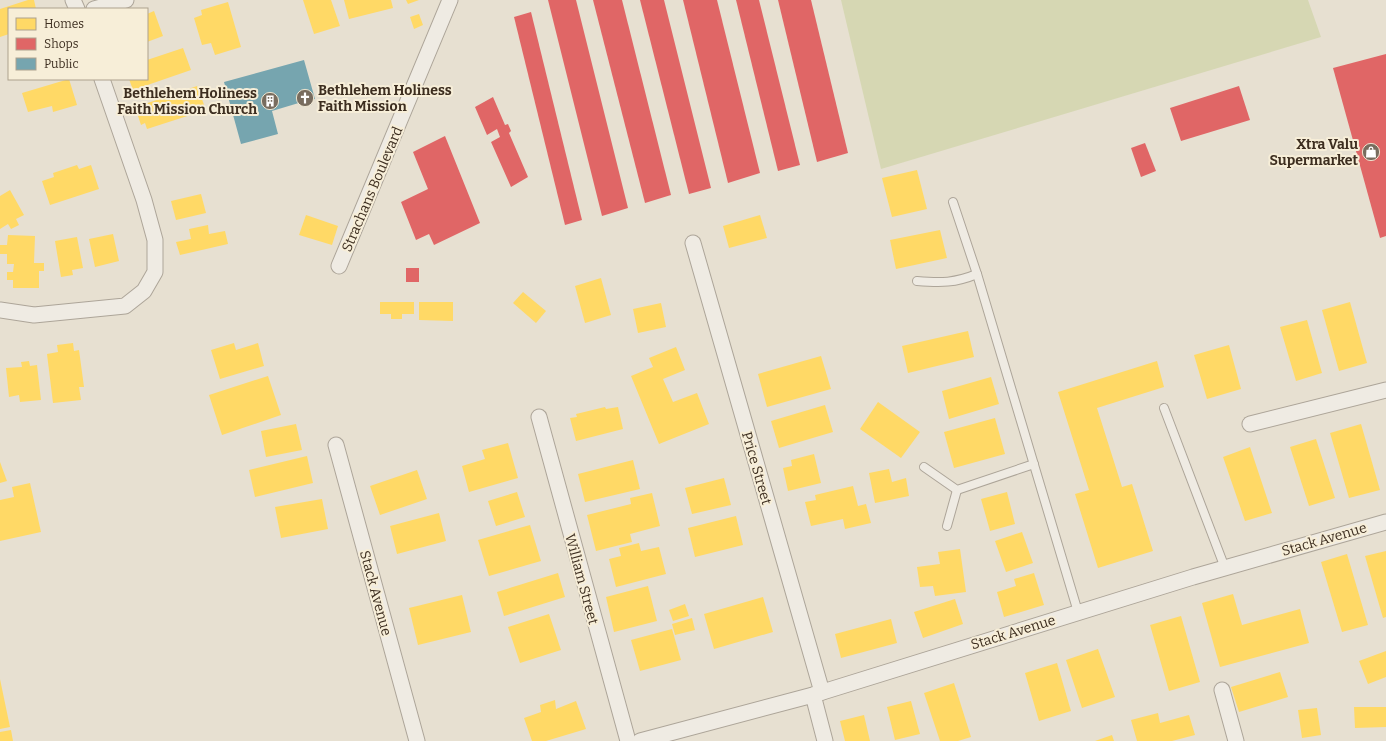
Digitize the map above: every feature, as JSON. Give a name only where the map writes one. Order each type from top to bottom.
[{"type":"street","points":[[98,8],[126,0]]},
{"type":"street","name":"Strachans Boulevard","points":[[339,266],[450,0]]},
{"type":"street","points":[[0,310],[34,315],[125,306],[144,291],[155,272],[155,240],[144,200],[102,80]]},
{"type":"street","name":"Price Street","points":[[693,243],[817,694],[824,741]]},
{"type":"street","points":[[1250,424],[1386,390]]},
{"type":"street","name":"William Street","points":[[539,417],[628,741]]},
{"type":"street","name":"Stack Avenue","points":[[336,445],[417,741]]},
{"type":"street","name":"Stack Avenue","points":[[640,741],[817,694],[1078,612],[1224,568],[1386,522]]},
{"type":"street","points":[[1222,690],[1236,741]]},
{"type":"lane","points":[[953,202],[977,274],[1078,612]]},
{"type":"lane","points":[[917,281],[941,283],[960,281],[977,274]]},
{"type":"lane","points":[[1164,408],[1224,568]]},
{"type":"lane","points":[[957,490],[1034,464]]},
{"type":"lane","points":[[924,467],[957,490]]},
{"type":"lane","points":[[947,526],[957,490]]},
{"type":"green space","points":[[841,0],[1308,0],[1321,37],[881,169]]},
{"type":"building: Homes","points":[[28,0],[34,0],[36,8],[8,8],[8,34],[0,37],[0,9]]},
{"type":"building: Homes","points":[[303,0],[331,0],[340,26],[314,34]]},
{"type":"building: Homes","points":[[344,0],[391,0],[393,8],[349,19]]},
{"type":"building: Homes","points":[[406,0],[419,0],[408,4]]},
{"type":"building: Homes","points":[[228,2],[241,47],[215,55],[211,43],[202,45],[194,18],[202,15],[201,10]]},
{"type":"building: Homes","points":[[154,11],[163,36],[148,42],[148,14]]},
{"type":"building: Homes","points":[[419,14],[423,25],[414,29],[410,17]]},
{"type":"building: Homes","points":[[183,48],[191,70],[133,90],[129,80],[148,80],[148,60]]},
{"type":"building: Homes","points":[[69,80],[77,105],[53,112],[52,106],[28,112],[22,93]]},
{"type":"building: Homes","points":[[197,86],[206,110],[147,129],[145,123],[141,125],[137,113],[141,112],[139,106]]},
{"type":"building: Homes","points":[[77,165],[79,169],[91,165],[99,189],[50,205],[42,181],[54,177],[53,173]]},
{"type":"building: Homes","points":[[917,170],[927,209],[892,217],[882,178]]},
{"type":"building: Homes","points":[[10,190],[24,215],[16,219],[19,225],[11,229],[8,224],[0,229],[0,196]]},
{"type":"building: Homes","points":[[201,194],[206,213],[176,220],[171,201]]},
{"type":"building: Homes","points":[[306,215],[338,226],[332,245],[299,235]]},
{"type":"building: Homes","points":[[760,215],[767,238],[729,248],[723,226]]},
{"type":"building: Homes","points":[[208,225],[209,234],[225,231],[228,244],[180,255],[176,242],[191,239],[189,229]]},
{"type":"building: Homes","points":[[940,230],[947,258],[896,269],[890,240]]},
{"type":"building: Homes","points":[[113,234],[119,261],[95,267],[89,239]]},
{"type":"building: Homes","points":[[8,235],[35,236],[34,263],[44,263],[44,271],[39,271],[39,288],[13,288],[13,280],[7,280],[7,272],[13,272],[14,264],[7,264],[7,254],[0,254],[0,245],[7,245]]},
{"type":"building: Homes","points":[[77,237],[83,268],[72,270],[73,275],[61,277],[55,241]]},
{"type":"building: Homes","points":[[601,278],[611,315],[585,323],[575,286]]},
{"type":"building: Homes","points":[[523,292],[546,311],[536,323],[513,303]]},
{"type":"building: Homes","points":[[380,302],[414,302],[414,314],[402,314],[402,319],[391,319],[391,314],[380,314]]},
{"type":"building: Homes","points":[[419,302],[453,302],[453,321],[419,320]]},
{"type":"building: Homes","points":[[1350,302],[1367,363],[1339,371],[1322,310]]},
{"type":"building: Homes","points":[[661,303],[666,327],[638,333],[633,309]]},
{"type":"building: Homes","points":[[1307,320],[1322,373],[1296,381],[1280,327]]},
{"type":"building: Homes","points":[[968,331],[974,357],[908,373],[902,346]]},
{"type":"building: Homes","points":[[73,343],[74,351],[79,350],[84,387],[79,387],[81,400],[53,403],[47,354],[58,352],[57,345]]},
{"type":"building: Homes","points":[[234,343],[236,350],[258,343],[264,366],[220,379],[211,350]]},
{"type":"building: Homes","points":[[1229,345],[1241,389],[1207,399],[1194,355]]},
{"type":"building: Homes","points":[[676,347],[685,370],[663,379],[673,402],[697,393],[709,424],[659,444],[631,376],[653,367],[649,358]]},
{"type":"building: Homes","points":[[821,356],[831,389],[767,407],[758,374]]},
{"type":"building: Homes","points":[[29,361],[30,366],[37,365],[41,400],[20,402],[19,395],[9,397],[6,368],[22,367],[21,362]]},
{"type":"building: Homes","points":[[1157,361],[1164,387],[1097,408],[1122,487],[1132,484],[1153,551],[1098,568],[1075,494],[1089,490],[1058,392]]},
{"type":"building: Homes","points":[[268,376],[281,415],[222,435],[209,395]]},
{"type":"building: Homes","points":[[991,377],[999,404],[949,419],[942,391]]},
{"type":"building: Homes","points":[[878,402],[920,432],[901,458],[860,429]]},
{"type":"building: Homes","points":[[825,405],[833,432],[779,448],[771,421]]},
{"type":"building: Homes","points":[[605,407],[606,409],[618,407],[623,429],[576,441],[570,418],[577,417],[576,414]]},
{"type":"building: Homes","points":[[995,418],[1005,454],[954,468],[944,432]]},
{"type":"building: Homes","points":[[296,424],[302,450],[266,457],[261,431]]},
{"type":"building: Homes","points":[[1361,424],[1380,490],[1349,498],[1330,433]]},
{"type":"building: Homes","points":[[1316,439],[1335,498],[1309,506],[1290,447]]},
{"type":"building: Homes","points":[[508,443],[518,478],[469,492],[462,466],[485,459],[482,450]]},
{"type":"building: Homes","points":[[1250,447],[1272,513],[1245,521],[1223,457]]},
{"type":"building: Homes","points":[[814,454],[821,483],[788,491],[783,468],[792,466],[791,460]]},
{"type":"building: Homes","points":[[307,456],[313,483],[255,497],[249,470]]},
{"type":"building: Homes","points":[[633,460],[640,489],[585,502],[578,474]]},
{"type":"building: Homes","points":[[0,462],[7,481],[0,483]]},
{"type":"building: Homes","points":[[889,469],[892,482],[906,478],[909,496],[875,503],[869,473]]},
{"type":"building: Homes","points":[[417,470],[427,499],[380,515],[370,486]]},
{"type":"building: Homes","points":[[724,478],[731,505],[692,514],[685,488]]},
{"type":"building: Homes","points":[[30,483],[41,532],[0,541],[0,500],[14,497],[12,487]]},
{"type":"building: Homes","points":[[853,486],[858,506],[866,504],[871,523],[845,529],[843,519],[811,526],[805,502],[816,500],[815,495]]},
{"type":"building: Homes","points":[[517,492],[525,517],[496,526],[488,501]]},
{"type":"building: Homes","points":[[1007,492],[1015,524],[990,531],[981,499]]},
{"type":"building: Homes","points":[[652,493],[660,526],[630,534],[632,542],[596,551],[587,515],[631,504],[630,498]]},
{"type":"building: Homes","points":[[322,499],[328,529],[281,538],[275,507]]},
{"type":"building: Homes","points":[[439,513],[446,541],[397,554],[390,526]]},
{"type":"building: Homes","points":[[736,516],[743,545],[695,557],[688,528]]},
{"type":"building: Homes","points":[[530,525],[541,561],[489,576],[478,540]]},
{"type":"building: Homes","points":[[1022,532],[1033,563],[1006,572],[995,541]]},
{"type":"building: Homes","points":[[639,543],[641,551],[659,547],[666,574],[616,587],[609,559],[621,556],[619,548]]},
{"type":"building: Homes","points":[[960,549],[966,592],[935,596],[933,586],[920,587],[917,567],[940,564],[938,552]]},
{"type":"building: Homes","points":[[1386,551],[1386,617],[1383,618],[1365,556]]},
{"type":"building: Homes","points":[[1347,554],[1368,625],[1342,632],[1321,562]]},
{"type":"building: Homes","points":[[558,573],[565,597],[504,616],[497,592]]},
{"type":"building: Homes","points":[[1034,573],[1044,605],[1004,617],[997,592],[1016,586],[1014,579]]},
{"type":"building: Homes","points":[[648,586],[657,621],[614,632],[606,597]]},
{"type":"building: Homes","points":[[1233,594],[1242,625],[1300,609],[1309,643],[1220,667],[1202,603]]},
{"type":"building: Homes","points":[[462,595],[471,632],[418,645],[409,608]]},
{"type":"building: Homes","points":[[763,597],[773,632],[714,649],[704,614]]},
{"type":"building: Homes","points":[[955,599],[963,624],[923,638],[914,612]]},
{"type":"building: Homes","points":[[685,604],[689,616],[673,621],[669,610]]},
{"type":"building: Homes","points":[[549,614],[561,650],[520,663],[508,627]]},
{"type":"building: Homes","points":[[1181,616],[1200,682],[1169,691],[1150,625]]},
{"type":"building: Homes","points":[[692,618],[695,630],[675,635],[672,624]]},
{"type":"building: Homes","points":[[891,619],[897,643],[841,658],[835,634]]},
{"type":"building: Homes","points":[[672,629],[681,660],[640,671],[631,640]]},
{"type":"building: Homes","points":[[1098,649],[1115,697],[1082,708],[1066,660]]},
{"type":"building: Homes","points":[[1386,651],[1386,677],[1368,684],[1359,661]]},
{"type":"building: Homes","points":[[1057,663],[1071,711],[1039,721],[1025,673]]},
{"type":"building: Homes","points":[[1280,672],[1288,697],[1239,712],[1231,687]]},
{"type":"building: Homes","points":[[0,679],[10,727],[0,729]]},
{"type":"building: Homes","points":[[954,683],[971,737],[958,741],[940,741],[924,693]]},
{"type":"building: Homes","points":[[555,700],[556,709],[576,701],[586,729],[546,741],[532,741],[524,718],[541,712],[540,705]]},
{"type":"building: Homes","points":[[911,701],[920,734],[895,740],[887,707]]},
{"type":"building: Homes","points":[[1354,707],[1386,707],[1386,727],[1355,728]]},
{"type":"building: Homes","points":[[1317,708],[1321,735],[1302,738],[1298,710]]},
{"type":"building: Homes","points":[[1158,713],[1160,723],[1189,715],[1195,735],[1172,741],[1137,741],[1131,720]]},
{"type":"building: Homes","points":[[864,715],[870,741],[845,741],[840,721]]},
{"type":"building: Homes","points":[[11,730],[13,741],[0,741],[0,732]]},
{"type":"building: Homes","points":[[1112,735],[1114,741],[1095,741]]},
{"type":"building: Shops","points":[[548,0],[576,0],[628,208],[602,216]]},
{"type":"building: Shops","points":[[593,0],[622,0],[671,195],[645,203]]},
{"type":"building: Shops","points":[[640,0],[664,0],[711,188],[689,194]]},
{"type":"building: Shops","points":[[683,0],[717,0],[760,173],[728,183]]},
{"type":"building: Shops","points":[[736,0],[759,0],[800,165],[778,171]]},
{"type":"building: Shops","points":[[778,0],[811,0],[848,153],[817,162]]},
{"type":"building: Shops","points":[[531,12],[582,220],[565,225],[514,17]]},
{"type":"building: Shops","name":"Xtra Valu Supermarket","points":[[1386,54],[1386,236],[1380,238],[1333,68]]},
{"type":"building: Shops","points":[[1239,86],[1250,120],[1181,141],[1170,108]]},
{"type":"building: Shops","points":[[493,97],[505,125],[508,124],[511,131],[509,133],[528,177],[511,187],[491,142],[500,137],[497,129],[487,135],[475,107]]},
{"type":"building: Shops","points":[[445,136],[480,223],[434,245],[429,234],[416,240],[401,202],[428,189],[413,152]]},
{"type":"building: Shops","points":[[1145,143],[1156,171],[1141,177],[1131,148]]},
{"type":"building: Shops","points":[[406,268],[419,268],[419,282],[406,282]]},
{"type":"building: Public","name":"Bethlehem Holiness Faith Mission Church","points":[[304,60],[315,99],[311,100],[312,104],[303,107],[302,102],[272,111],[278,134],[241,144],[224,82]]},
{"type":"place","name":"Bethlehem Holiness Faith Mission","points":[[305,98]]},
{"type":"place","name":"Bethlehem Holiness Faith Mission Church","points":[[270,101]]},
{"type":"place","name":"Xtra Valu Supermarket","points":[[1371,152]]}]
